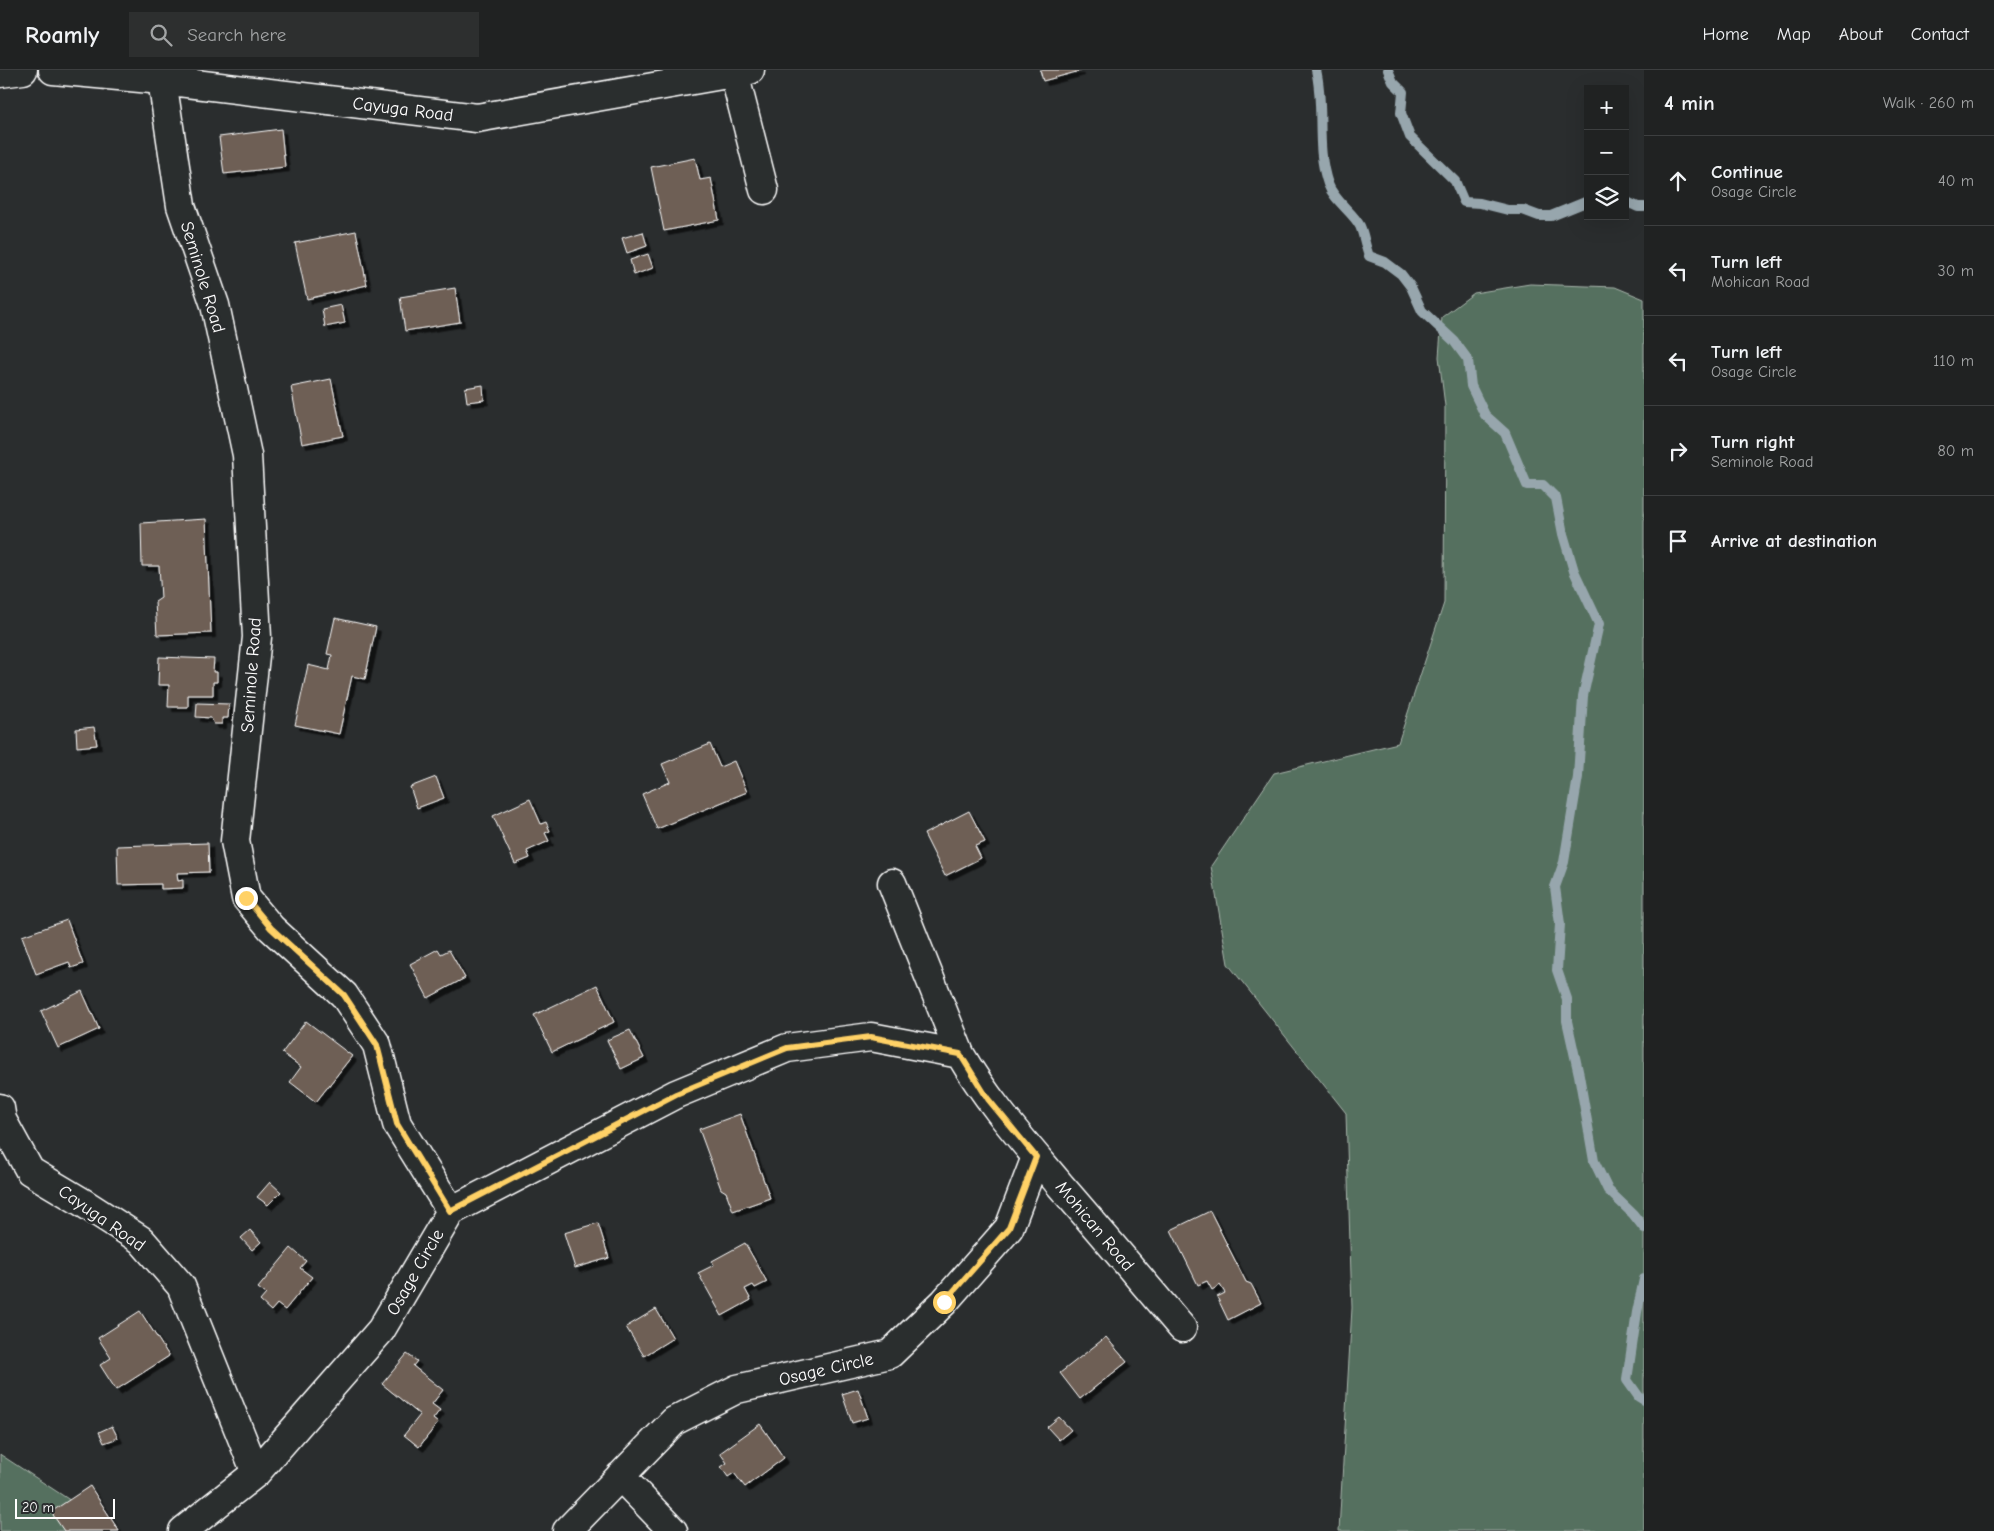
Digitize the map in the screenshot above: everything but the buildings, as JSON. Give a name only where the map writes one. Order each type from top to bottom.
[{"type":"street","points":[[0,73],[23,70]]},
{"type":"street","name":"Cayuga Road","points":[[53,70],[162,80],[477,118],[742,72]]},
{"type":"street","points":[[742,72],[764,190]]},
{"type":"street","name":"Seminole Road","points":[[162,80],[181,206],[215,305],[247,455],[258,637],[235,841],[246,898],[271,928],[344,995],[377,1045],[397,1124],[450,1211]]},
{"type":"street","name":"Mohican Road","points":[[892,883],[960,1054],[988,1099],[1182,1328]]},
{"type":"street","name":"Osage Circle","points":[[183,1531],[256,1473],[380,1330],[450,1211],[676,1094],[787,1048],[871,1037],[960,1054]]},
{"type":"street","name":"Cayuga Road","points":[[0,1108],[2,1120],[30,1171],[141,1240],[181,1286],[256,1473]]},
{"type":"street","name":"Osage Circle","points":[[567,1531],[674,1421],[737,1389],[890,1354],[944,1302],[1009,1228],[1036,1157]]},
{"type":"street","points":[[620,1476],[673,1531]]},
{"type":"green space","points":[[1530,284],[1615,287],[1644,299],[1644,1531],[1339,1531],[1352,1308],[1346,1113],[1228,964],[1211,866],[1274,773],[1398,743],[1444,603],[1445,406],[1439,357],[1442,317],[1474,293]]},
{"type":"green space","points":[[1,1455],[117,1531],[0,1531]]},
{"type":"waterway","points":[[1316,70],[1320,98],[1322,156],[1324,170],[1331,190],[1360,226],[1369,256],[1385,262],[1401,274],[1411,287],[1422,311],[1454,341],[1468,360],[1471,386],[1485,415],[1505,433],[1527,485],[1543,485],[1556,498],[1563,534],[1574,571],[1599,624],[1583,696],[1578,777],[1564,862],[1555,887],[1560,924],[1557,970],[1567,999],[1567,1021],[1579,1075],[1594,1161],[1608,1190],[1633,1214],[1644,1228]]},
{"type":"waterway","points":[[1388,70],[1393,82],[1403,92],[1401,113],[1410,137],[1455,181],[1464,202],[1480,203],[1508,210],[1523,210],[1539,216],[1551,216],[1584,203]]},
{"type":"waterway","points":[[1629,203],[1638,207],[1644,207]]},
{"type":"waterway","points":[[1644,1279],[1627,1380],[1639,1397],[1644,1400]]},
{"type":"route","points":[[246,898],[271,928],[344,995],[377,1045],[397,1124],[450,1211],[676,1094],[787,1048],[871,1037],[960,1054],[988,1099],[1036,1157],[1009,1228],[944,1302]]}]
